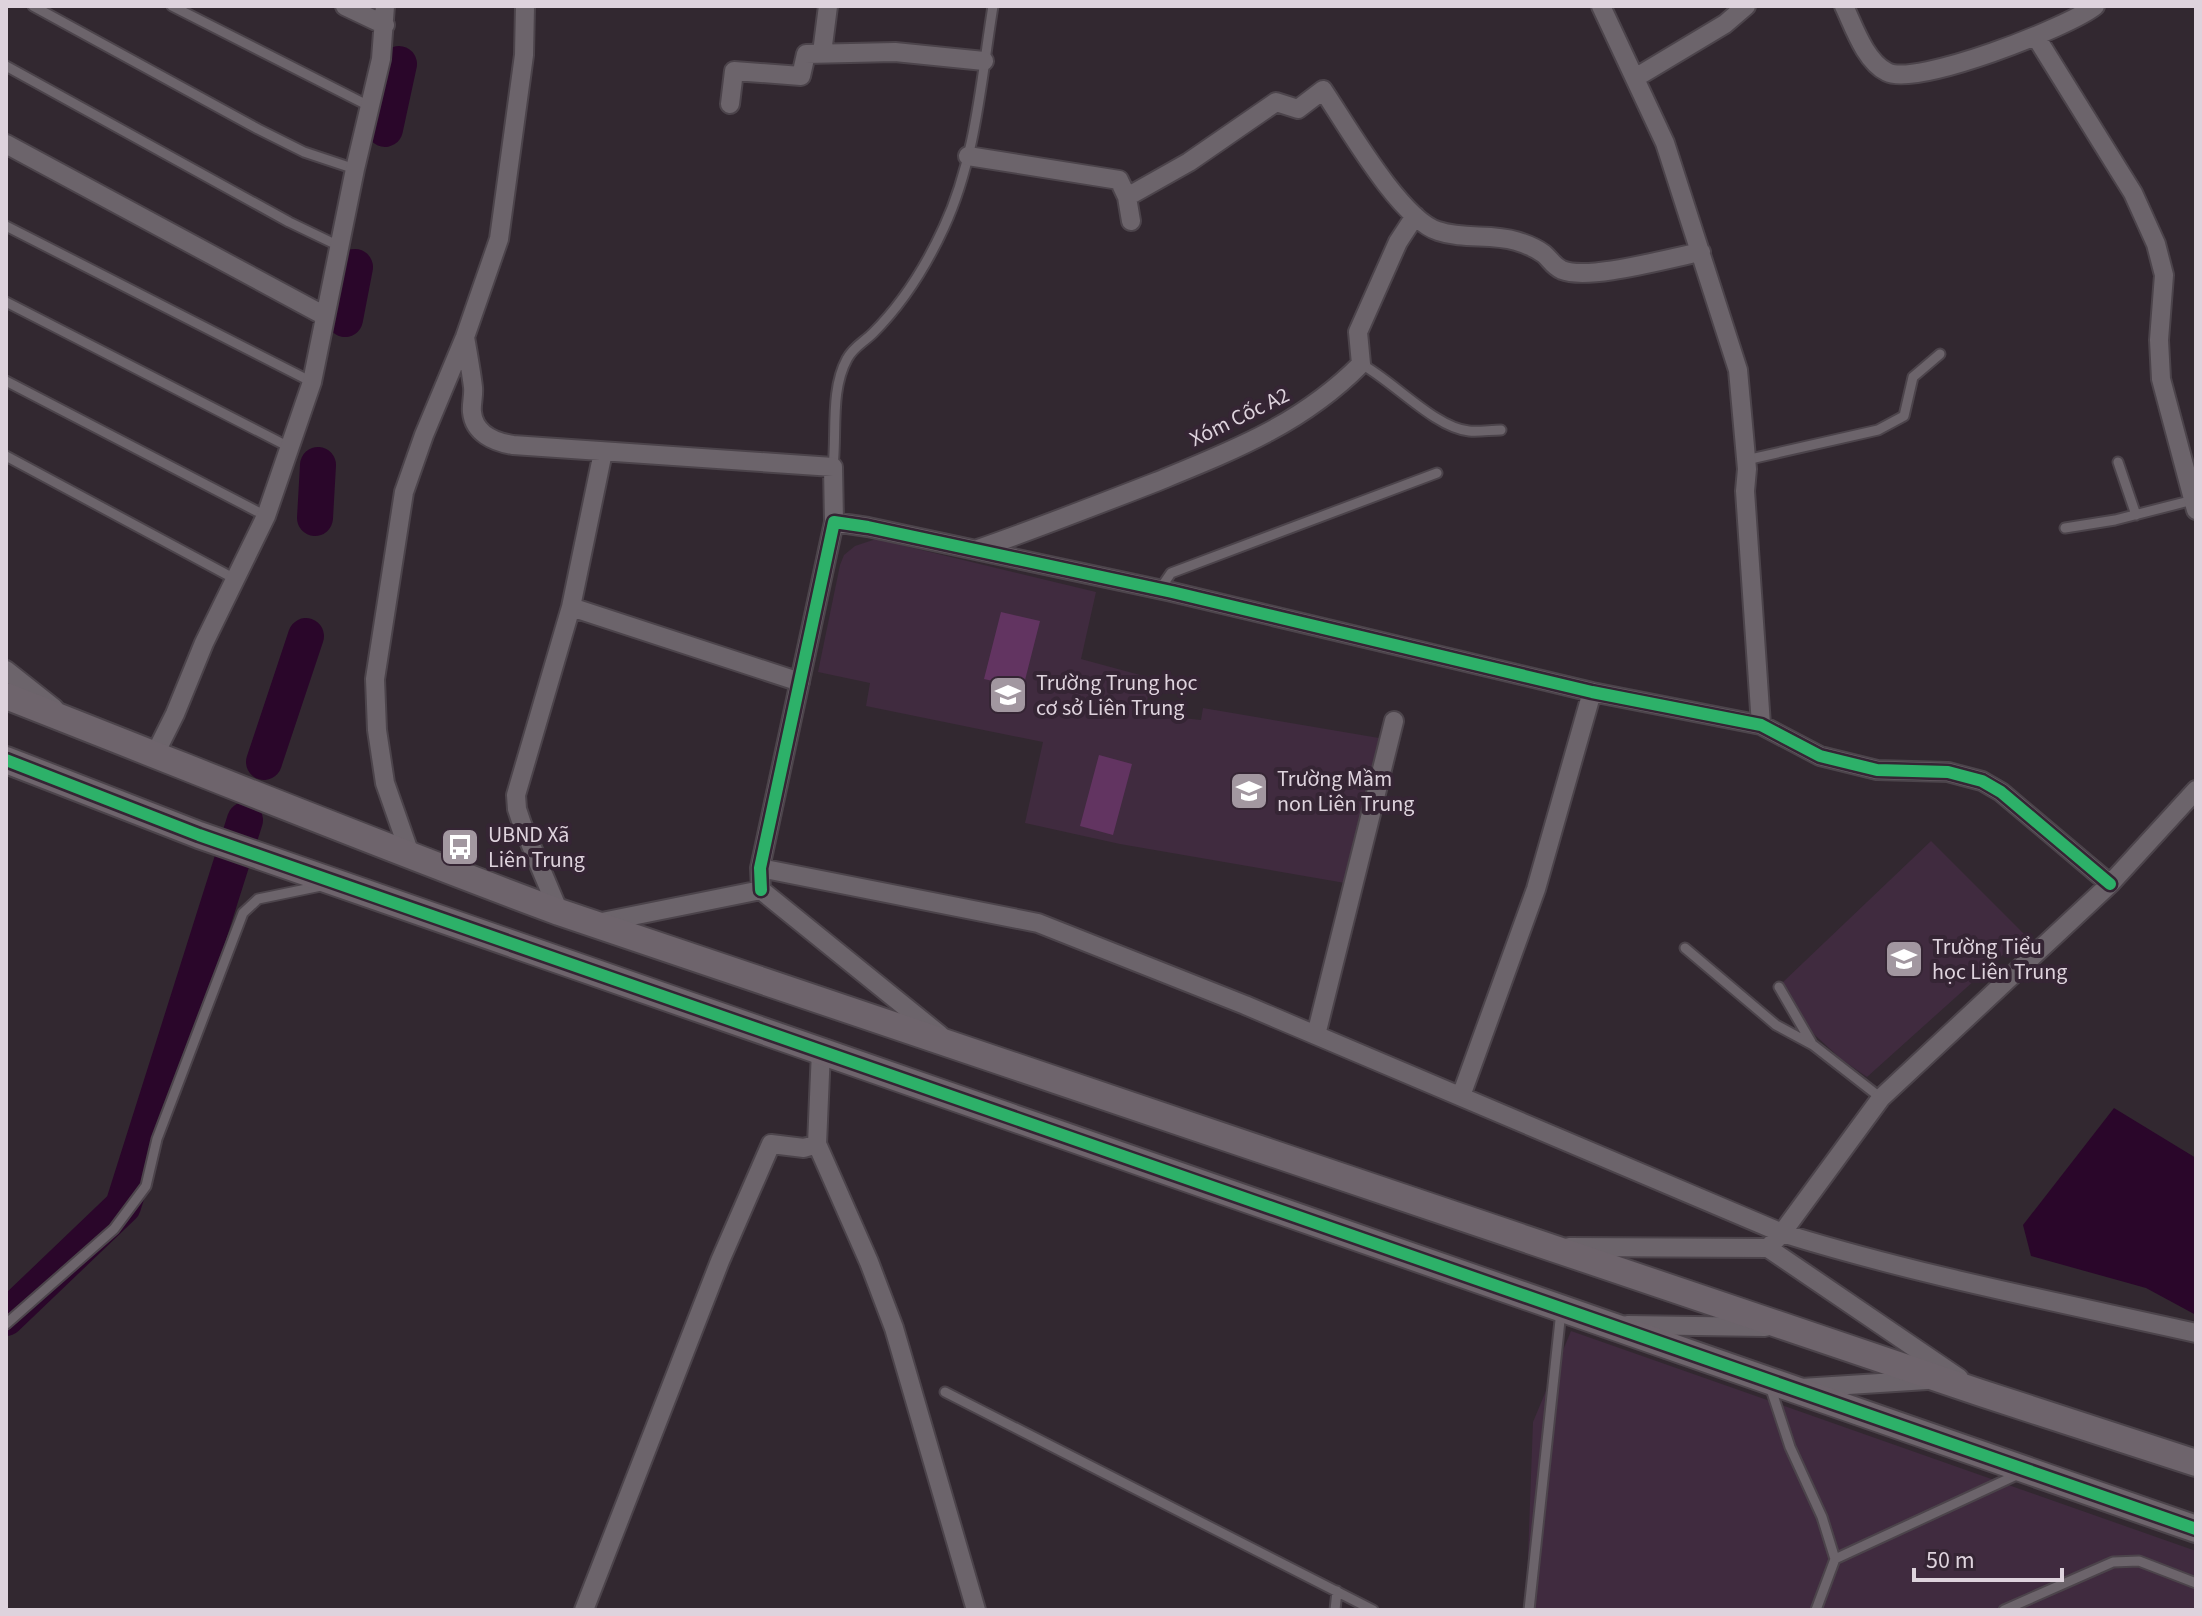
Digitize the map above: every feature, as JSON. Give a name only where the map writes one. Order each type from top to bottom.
[{"type":"street","points":[[155,754],[266,516],[312,382],[355,169],[371,107],[385,16],[345,6]]},
{"type":"street","points":[[411,857],[385,783],[377,730],[375,679],[404,492],[465,337],[499,239],[524,55],[525,6]]},
{"type":"street","points":[[822,53],[828,6]]},
{"type":"street","points":[[1601,6],[1665,143],[1738,370],[1761,725]]},
{"type":"street","points":[[1635,78],[1725,24],[1746,6]]},
{"type":"street","points":[[1844,6],[1860,41],[1877,64],[1888,73],[1900,75],[1949,65],[2036,37],[2083,16],[2095,6]]},
{"type":"street","points":[[2036,37],[2133,193],[2156,244],[2164,275],[2159,340],[2161,379],[2195,505]]},
{"type":"street","points":[[730,104],[734,71],[801,76],[806,54],[895,52],[984,61]]},
{"type":"street","points":[[1127,197],[1189,162],[1276,102],[1298,109],[1323,90],[1368,158],[1415,216],[1435,231],[1476,238],[1501,238],[1529,245],[1545,255],[1553,266],[1566,272],[1600,271],[1701,252]]},
{"type":"street","points":[[6,144],[325,316]]},
{"type":"street","points":[[968,156],[1119,180],[1127,197],[1131,221]]},
{"type":"street","points":[[1361,364],[1358,332],[1398,242],[1415,216]]},
{"type":"street","points":[[465,337],[474,392],[472,412],[477,427],[487,437],[500,443],[833,467],[834,522],[760,868],[761,890],[955,1047]]},
{"type":"street","name":"Xóm Cốc A2","points":[[976,550],[1058,521],[1242,446],[1288,423],[1321,400],[1361,364]]},
{"type":"street","points":[[559,912],[522,824],[516,795],[571,607],[603,452]]},
{"type":"street","points":[[834,522],[1160,589],[1592,692],[1761,725],[1820,756],[1847,763],[1906,772],[1948,772],[1982,781],[2001,792],[2110,884]]},
{"type":"street","points":[[571,607],[800,682]]},
{"type":"street","points":[[6,670],[70,721]]},
{"type":"street","points":[[1461,1096],[1536,889],[1592,692]]},
{"type":"street","points":[[6,696],[411,857],[559,912],[1938,1379],[2196,1463]]},
{"type":"street","points":[[1316,1035],[1394,721]]},
{"type":"street","points":[[6,760],[199,835],[2196,1529]]},
{"type":"street","points":[[1768,1248],[1881,1098],[2110,884],[2196,790]]},
{"type":"street","points":[[760,868],[1038,923],[1316,1035],[1782,1233],[1943,1276],[2196,1333]]},
{"type":"street","points":[[597,923],[761,890]]},
{"type":"street","points":[[821,1051],[817,1144],[869,1262],[894,1328],[976,1610]]},
{"type":"street","points":[[584,1610],[720,1261],[771,1144],[804,1148],[817,1144]]},
{"type":"street","points":[[1550,1247],[1768,1248],[1981,1393]]},
{"type":"street","points":[[1612,1325],[1785,1327]]},
{"type":"street","points":[[1795,1389],[1938,1379]]},
{"type":"lane","points":[[33,6],[258,129],[304,152],[355,169]]},
{"type":"lane","points":[[172,6],[371,107]]},
{"type":"lane","points":[[833,467],[838,385],[847,359],[873,333],[910,287],[944,227],[964,176],[993,6]]},
{"type":"lane","points":[[6,66],[289,222],[339,246]]},
{"type":"lane","points":[[6,226],[312,382]]},
{"type":"lane","points":[[6,302],[291,448]]},
{"type":"lane","points":[[1746,460],[1878,430],[1904,416],[1913,377],[1940,354]]},
{"type":"lane","points":[[1361,364],[1430,414],[1466,431],[1501,430]]},
{"type":"lane","points":[[6,381],[266,516]]},
{"type":"lane","points":[[6,456],[235,579]]},
{"type":"lane","points":[[2118,462],[2136,515]]},
{"type":"lane","points":[[1160,589],[1171,573],[1437,473]]},
{"type":"lane","points":[[2065,528],[2195,505]]},
{"type":"lane","points":[[6,1324],[114,1229],[146,1186],[157,1139],[243,913],[258,899],[340,884]]},
{"type":"lane","points":[[1685,948],[1776,1025],[1813,1045],[1881,1098]]},
{"type":"lane","points":[[1779,987],[1813,1045]]},
{"type":"lane","points":[[1529,1610],[1562,1308]]},
{"type":"lane","points":[[1767,1379],[1790,1447],[1822,1517],[1835,1559],[1816,1610]]},
{"type":"lane","points":[[945,1392],[1373,1610]]},
{"type":"lane","points":[[1835,1559],[2026,1471]]},
{"type":"lane","points":[[2004,1610],[2113,1562],[2139,1561],[2196,1583]]},
{"type":"lane","points":[[1335,1610],[1337,1591]]},
{"type":"shaded area","name":"Trường Trung học cơ sở Liên Trung","points":[[876,539],[1096,592],[1081,659],[1151,678],[1145,714],[1201,720],[1203,708],[1379,738],[1345,883],[1120,844],[1025,823],[1043,742],[866,706],[870,683],[818,672],[844,555],[855,546]]},
{"type":"shaded area","points":[[1001,612],[1040,621],[1023,688],[984,679]]},
{"type":"shaded area","points":[[1099,755],[1132,764],[1113,835],[1080,826]]},
{"type":"shaded area","name":"Trường Tiểu học Liên Trung","points":[[1931,841],[2025,935],[1867,1077],[1841,1059],[1805,1026],[1782,983]]},
{"type":"shaded area","points":[[2114,1108],[2196,1158],[2196,1315],[2146,1288],[2031,1256],[2023,1225]]},
{"type":"shaded area","points":[[1571,1331],[2196,1551],[2196,1610],[1526,1610],[1533,1422]]},
{"type":"waterway","points":[[385,129],[399,64]]},
{"type":"waterway","points":[[345,319],[355,267]]},
{"type":"waterway","points":[[315,518],[318,465]]},
{"type":"waterway","points":[[264,762],[306,636]]},
{"type":"waterway","points":[[6,1318],[123,1206],[245,820]]},
{"type":"cycle path","points":[[761,890],[760,868],[834,522],[1172,592],[1592,692],[1761,725],[1820,756],[1877,770],[1948,772],[1982,781],[2001,792],[2110,884]]},
{"type":"cycle path","points":[[6,760],[199,835],[2196,1529]]},
{"type":"place","name":"Trường Trung học cơ sở Liên Trung","points":[[1008,695]]},
{"type":"place","name":"Trường Mầm non Liên Trung","points":[[1249,791]]},
{"type":"place","name":"UBND Xã Liên Trung","points":[[460,847]]},
{"type":"place","name":"Trường Tiểu học Liên Trung","points":[[1904,959]]}]
